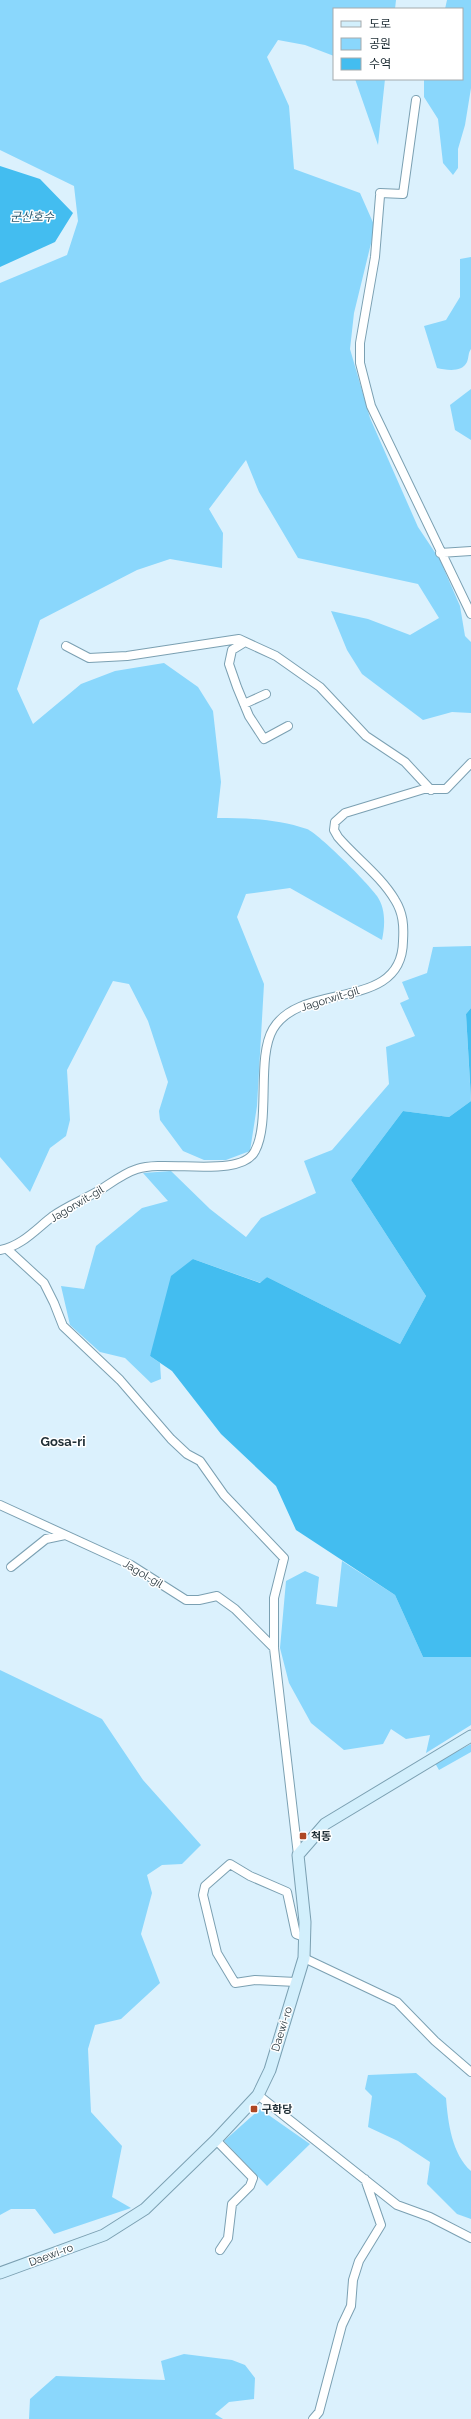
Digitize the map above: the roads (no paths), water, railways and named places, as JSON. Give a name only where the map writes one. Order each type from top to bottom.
[{"type":"main road","points":[[298,1855],[325,1824],[471,1736]]},
{"type":"main road","name":"Daewi-ro","points":[[0,2273],[104,2236],[145,2209],[216,2140],[258,2095],[270,2070],[304,1958],[305,1922],[298,1855]]},
{"type":"street","points":[[416,100],[403,194],[380,194],[375,257],[360,343],[360,363],[371,406],[436,539],[440,553],[471,614]]},
{"type":"street","points":[[440,553],[471,551]]},
{"type":"street","points":[[66,646],[90,658],[127,656],[233,640],[245,642],[276,656],[320,687],[366,736],[405,762],[431,790]]},
{"type":"street","points":[[245,642],[232,650],[229,664],[244,704],[264,739],[288,726]]},
{"type":"street","points":[[244,704],[266,694]]},
{"type":"street","name":"Jagorwit-gil","points":[[3,1249],[28,1238],[54,1216],[135,1169],[154,1165],[216,1167],[233,1166],[246,1160],[255,1152],[260,1132],[267,1043],[273,1028],[286,1014],[308,1004],[370,987],[386,980],[394,973],[400,961],[403,945],[402,914],[386,888],[338,837],[334,830],[335,822],[345,814],[424,789],[446,789],[471,763]]},
{"type":"street","points":[[3,1249],[44,1283],[63,1326],[120,1380],[171,1439],[187,1454],[200,1461],[224,1495],[284,1558],[274,1598],[274,1648],[298,1855]]},
{"type":"street","name":"Jagol-gil","points":[[0,1505],[131,1565],[186,1600],[199,1600],[217,1596],[235,1609],[274,1648]]},
{"type":"street","points":[[11,1567],[46,1539],[65,1534]]},
{"type":"street","points":[[296,1982],[255,1980],[235,1984],[217,1953],[202,1895],[205,1886],[230,1864],[250,1876],[287,1892],[296,1934],[304,1937]]},
{"type":"street","points":[[304,1958],[397,2002],[434,2041],[471,2072]]},
{"type":"street","points":[[258,2095],[396,2204],[430,2217],[471,2238]]},
{"type":"street","points":[[216,2140],[252,2178],[250,2186],[232,2204],[228,2238],[220,2250]]},
{"type":"street","points":[[313,2419],[319,2412],[342,2325],[351,2306],[353,2280],[359,2261],[381,2225],[365,2178]]},
{"type":"water","name":"군산호수","points":[[0,166],[40,179],[73,213],[55,242],[0,267]]},
{"type":"water","points":[[471,1008],[471,1099],[466,1014]]},
{"type":"water","points":[[471,1101],[471,1657],[423,1657],[395,1595],[296,1530],[276,1486],[221,1434],[172,1371],[150,1356],[171,1276],[193,1259],[260,1283],[267,1277],[400,1344],[426,1296],[351,1180],[403,1111],[449,1117]]},
{"type":"place","name":"척동","points":[[303,1836]]},
{"type":"place","name":"구학당","points":[[254,2109]]},
{"type":"district","name":"Gosa-ri","points":[[63,1441]]}]
